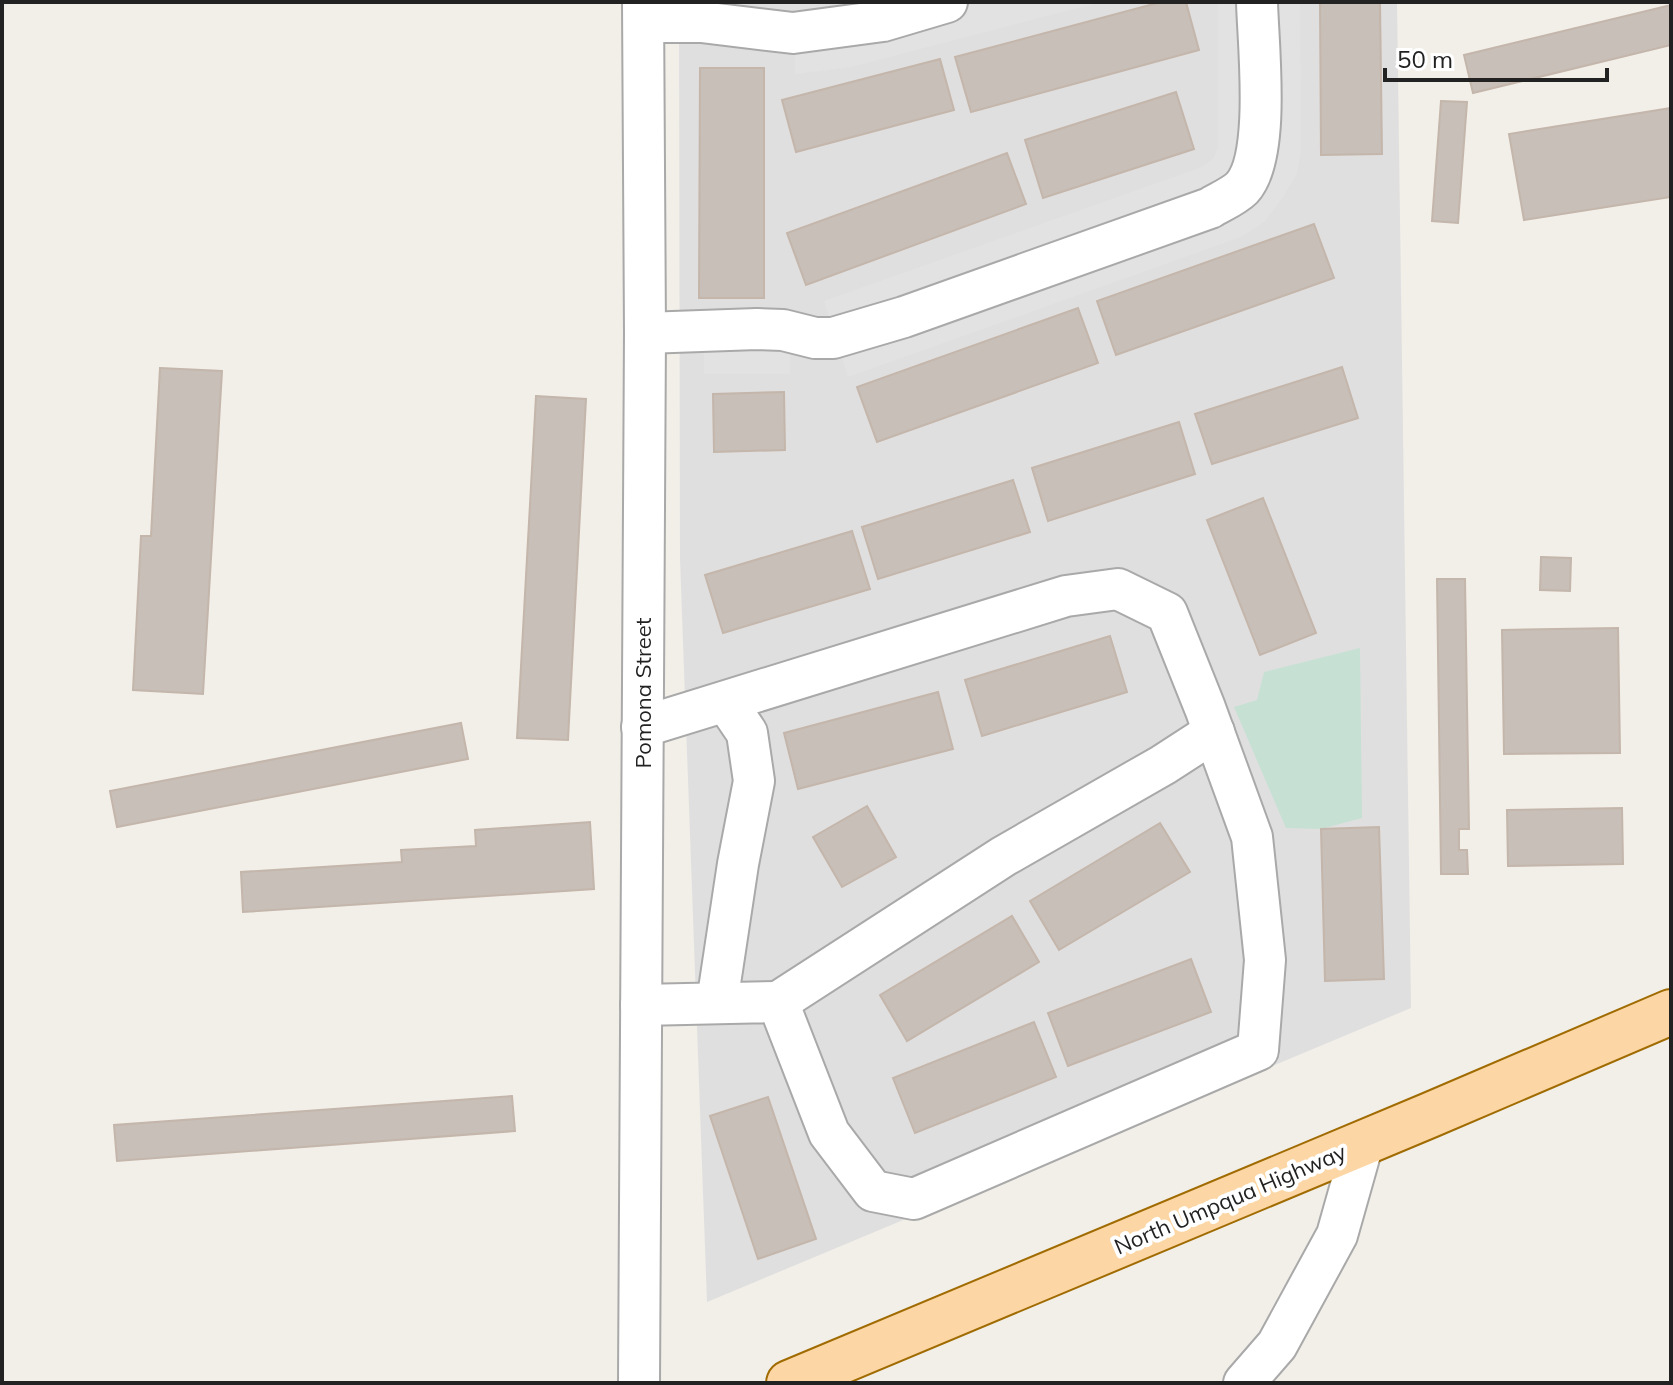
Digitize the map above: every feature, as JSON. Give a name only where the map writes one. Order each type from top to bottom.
[{"type":"main road","name":"North Umpqua Highway","points":[[789,1383],[1671,1012]]},
{"type":"street","points":[[644,12],[793,33],[883,21],[947,2]]},
{"type":"street","points":[[645,333],[757,329],[833,338],[904,317],[1210,208],[1242,188],[1254,167],[1261,124],[1257,2]]},
{"type":"street","name":"Pomona Street","points":[[639,1383],[644,12]]},
{"type":"street","points":[[642,727],[1066,596],[1118,589],[1167,613],[1252,837],[1265,960],[1258,1050],[914,1199],[873,1191],[829,1133],[778,1002]]},
{"type":"street","points":[[717,1003],[754,781],[747,733],[726,702]]},
{"type":"street","points":[[641,1005],[778,1002],[1004,856],[1163,765],[1214,732]]},
{"type":"street","points":[[1244,1383],[1277,1345],[1337,1235],[1363,1143]]},
{"type":"shaded area","points":[[679,2],[1397,2],[1411,1008],[707,1302],[680,559]]},
{"type":"shaded area","points":[[860,2],[1101,2],[851,67],[795,74],[795,11],[819,13]]},
{"type":"shaded area","points":[[1218,2],[1300,2],[1301,152],[1297,174],[1264,222],[1241,237],[848,377],[824,301],[1202,167],[1213,159],[1218,148]]},
{"type":"shaded area","points":[[704,350],[790,350],[790,374],[704,374]]},
{"type":"green space","points":[[1360,648],[1362,818],[1321,829],[1286,828],[1234,707],[1257,700],[1264,672]]},
{"type":"building","points":[[1161,2],[1186,2],[1199,50],[971,112],[955,57]]},
{"type":"building","points":[[1320,2],[1380,2],[1382,154],[1321,155]]},
{"type":"building","points":[[1671,5],[1671,45],[1473,93],[1464,55]]},
{"type":"building","points":[[940,59],[954,110],[796,152],[782,100]]},
{"type":"building","points":[[700,68],[764,68],[764,298],[699,298]]},
{"type":"building","points":[[1176,92],[1194,149],[1043,198],[1025,140]]},
{"type":"building","points":[[1441,101],[1467,102],[1458,223],[1432,221]]},
{"type":"building","points":[[1671,108],[1671,197],[1524,220],[1509,134]]},
{"type":"building","points":[[1007,153],[1026,204],[806,285],[787,233]]},
{"type":"building","points":[[1314,224],[1334,278],[1116,355],[1097,301]]},
{"type":"building","points":[[1078,308],[1098,363],[877,442],[857,387]]},
{"type":"building","points":[[1342,367],[1358,418],[1212,464],[1195,414]]},
{"type":"building","points":[[160,368],[222,371],[203,694],[133,690],[141,536],[151,536]]},
{"type":"building","points":[[784,392],[785,450],[714,452],[713,394]]},
{"type":"building","points":[[536,396],[586,399],[568,740],[517,738]]},
{"type":"building","points":[[1179,422],[1195,474],[1048,521],[1032,468]]},
{"type":"building","points":[[1013,480],[1030,532],[878,579],[862,527]]},
{"type":"building","points":[[1263,498],[1316,633],[1260,655],[1207,520]]},
{"type":"building","points":[[852,531],[870,589],[723,633],[705,575]]},
{"type":"building","points":[[1541,557],[1571,558],[1570,591],[1540,590]]},
{"type":"building","points":[[1437,579],[1465,579],[1469,829],[1459,829],[1459,850],[1467,850],[1468,874],[1441,874]]},
{"type":"building","points":[[1618,628],[1620,753],[1504,754],[1502,630]]},
{"type":"building","points":[[1110,636],[1127,692],[982,736],[965,680]]},
{"type":"building","points":[[938,692],[953,749],[798,789],[784,733]]},
{"type":"building","points":[[461,723],[468,759],[117,827],[110,791]]},
{"type":"building","points":[[867,806],[896,857],[842,887],[813,837]]},
{"type":"building","points":[[1622,808],[1623,864],[1508,866],[1507,810]]},
{"type":"building","points":[[590,822],[594,889],[243,912],[241,872],[402,862],[401,850],[476,846],[475,830]]},
{"type":"building","points":[[1160,823],[1190,872],[1059,950],[1030,901]]},
{"type":"building","points":[[1379,827],[1384,979],[1325,981],[1321,829]]},
{"type":"building","points":[[1012,916],[1039,962],[907,1041],[880,995]]},
{"type":"building","points":[[1191,959],[1211,1012],[1068,1066],[1048,1013]]},
{"type":"building","points":[[1034,1022],[1056,1077],[915,1133],[893,1078]]},
{"type":"building","points":[[512,1096],[515,1131],[117,1161],[114,1125]]},
{"type":"building","points":[[768,1097],[816,1239],[758,1259],[710,1116]]}]
